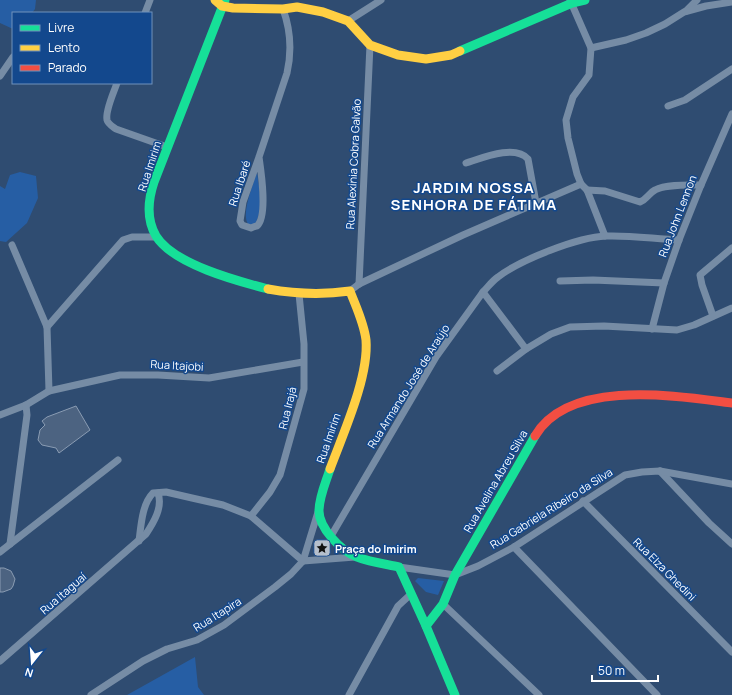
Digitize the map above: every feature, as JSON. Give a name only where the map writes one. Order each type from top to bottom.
[{"type":"street","points":[[145,12],[150,0]]},
{"type":"street","points":[[215,0],[249,9],[298,8],[338,16],[348,21],[370,45],[412,58],[426,59],[451,55],[571,2],[585,0]]},
{"type":"street","points":[[348,21],[380,0]]},
{"type":"street","points":[[591,48],[626,40],[646,33],[665,24],[684,12],[698,0]]},
{"type":"street","points":[[571,2],[591,48],[589,75],[573,96],[566,120],[568,138],[577,174],[581,184],[587,190],[605,236]]},
{"type":"street","points":[[684,12],[706,6],[732,2]]},
{"type":"street","name":"Rua Imirim","points":[[224,3],[167,147],[152,190],[148,207],[151,223],[157,237],[168,248],[184,259],[216,273],[247,284],[299,294],[332,294],[350,291],[359,284],[463,235],[581,184]]},
{"type":"street","name":"Rua Ibaré","points":[[259,157],[263,201],[262,212],[257,226],[251,228],[242,225],[240,221],[241,214],[248,188],[290,59],[288,23],[283,9]]},
{"type":"street","name":"Rua Alexínia Cobra Galvão","points":[[359,284],[370,45]]},
{"type":"street","points":[[0,76],[12,58]]},
{"type":"street","points":[[668,106],[685,100],[732,69]]},
{"type":"street","points":[[116,84],[107,112],[109,124],[116,129],[167,147]]},
{"type":"street","name":"Rua John Lennon","points":[[652,329],[664,283],[679,240],[700,184],[732,114]]},
{"type":"street","points":[[466,163],[496,153],[516,153],[525,156],[528,159],[536,203]]},
{"type":"street","points":[[587,190],[605,191],[640,202],[655,190],[665,187],[700,184]]},
{"type":"street","name":"Rua Armando José de Araújo","points":[[331,536],[436,357],[483,292],[498,277],[510,269],[546,252],[578,241],[605,236],[679,240]]},
{"type":"street","points":[[47,327],[123,240],[132,237],[157,237]]},
{"type":"street","points":[[12,245],[47,327],[49,391]]},
{"type":"street","points":[[714,316],[702,285],[700,275],[732,248]]},
{"type":"street","points":[[560,281],[593,280],[664,283]]},
{"type":"street","name":"Rua Imirim","points":[[318,512],[322,492],[364,367],[366,348],[364,330],[360,312],[350,291]]},
{"type":"street","points":[[483,292],[526,349]]},
{"type":"street","name":"Rua Irajá","points":[[251,516],[270,492],[280,475],[304,390],[304,344],[299,294]]},
{"type":"street","points":[[497,371],[526,349],[551,334],[570,327],[604,326],[676,330],[694,325],[732,308]]},
{"type":"street","name":"Rua Itajobi","points":[[0,415],[26,405],[49,391],[120,375],[158,375],[209,378],[303,362]]},
{"type":"street","name":"Rua Avelina Abreu Silva","points":[[426,626],[443,604],[455,575],[537,433],[559,412],[582,402],[618,395],[678,396],[732,403]]},
{"type":"street","points":[[10,544],[27,415],[26,405]]},
{"type":"street","points":[[0,552],[118,460]]},
{"type":"street","points":[[660,471],[732,544]]},
{"type":"street","name":"Rua Gabriela Ribeiro da Silva","points":[[455,575],[478,566],[514,547],[625,475],[660,471],[732,484]]},
{"type":"street","points":[[139,541],[148,502],[153,493],[177,494],[223,505],[251,516],[303,561],[355,557],[399,567],[455,575]]},
{"type":"street","name":"Rua Itaguaí","points":[[0,661],[146,534],[155,518],[161,499],[158,493]]},
{"type":"street","name":"Rua Elza Ghedini","points":[[583,501],[732,652]]},
{"type":"street","points":[[318,512],[325,528],[331,536],[355,557]]},
{"type":"street","name":"Rua Itapira","points":[[91,695],[143,661],[167,649],[197,640],[224,625],[276,587],[303,561],[318,512]]},
{"type":"street","points":[[514,547],[657,695]]},
{"type":"street","points":[[399,567],[455,695]]},
{"type":"street","points":[[353,693],[398,606],[411,594]]},
{"type":"street","points":[[443,604],[539,695]]},
{"type":"shaded area","points":[[0,0],[36,0],[35,9],[33,12],[12,12],[12,29],[0,23]]},
{"type":"shaded area","points":[[20,172],[36,176],[38,198],[27,223],[6,242],[0,241],[0,186],[5,189],[10,175]]},
{"type":"shaded area","points":[[257,172],[260,192],[258,218],[255,224],[248,224],[246,219],[247,207]]},
{"type":"shaded area","points":[[418,578],[444,581],[438,595],[426,592],[415,581]]},
{"type":"shaded area","points":[[195,657],[198,687],[204,695],[127,695]]},
{"type":"building","points":[[76,406],[90,430],[59,453],[56,448],[42,445],[38,440],[40,430],[45,425],[42,421],[47,417]]},
{"type":"building","points":[[0,568],[11,571],[15,579],[11,589],[3,592],[0,592]]},
{"type":"traffic: fast","points":[[225,0],[154,182],[150,196],[149,216],[156,236],[164,246],[176,255],[223,276],[268,289]]},
{"type":"traffic: fast","points":[[460,51],[572,3],[585,0]]},
{"type":"traffic: fast","points":[[426,626],[443,604],[455,575],[535,436]]},
{"type":"traffic: fast","points":[[330,469],[321,495],[319,506],[320,518],[323,525],[332,538],[344,550],[351,554],[367,560],[399,567],[455,695]]},
{"type":"traffic: slow","points":[[215,0],[222,6],[233,8],[283,9],[297,7],[323,12],[348,21],[370,45],[398,55],[426,59],[451,55],[460,51]]},
{"type":"traffic: slow","points":[[268,289],[309,293],[350,291],[362,321],[366,340],[366,355],[363,371],[348,423],[330,469]]},
{"type":"traffic: jam","points":[[535,436],[551,418],[572,405],[598,398],[626,395],[654,395],[732,403]]},
{"type":"place","name":"Praça do Imirim","points":[[322,548]]},
{"type":"district","name":"JARDIM NOSSA SENHORA DE FÁTIMA","points":[[474,196]]}]
